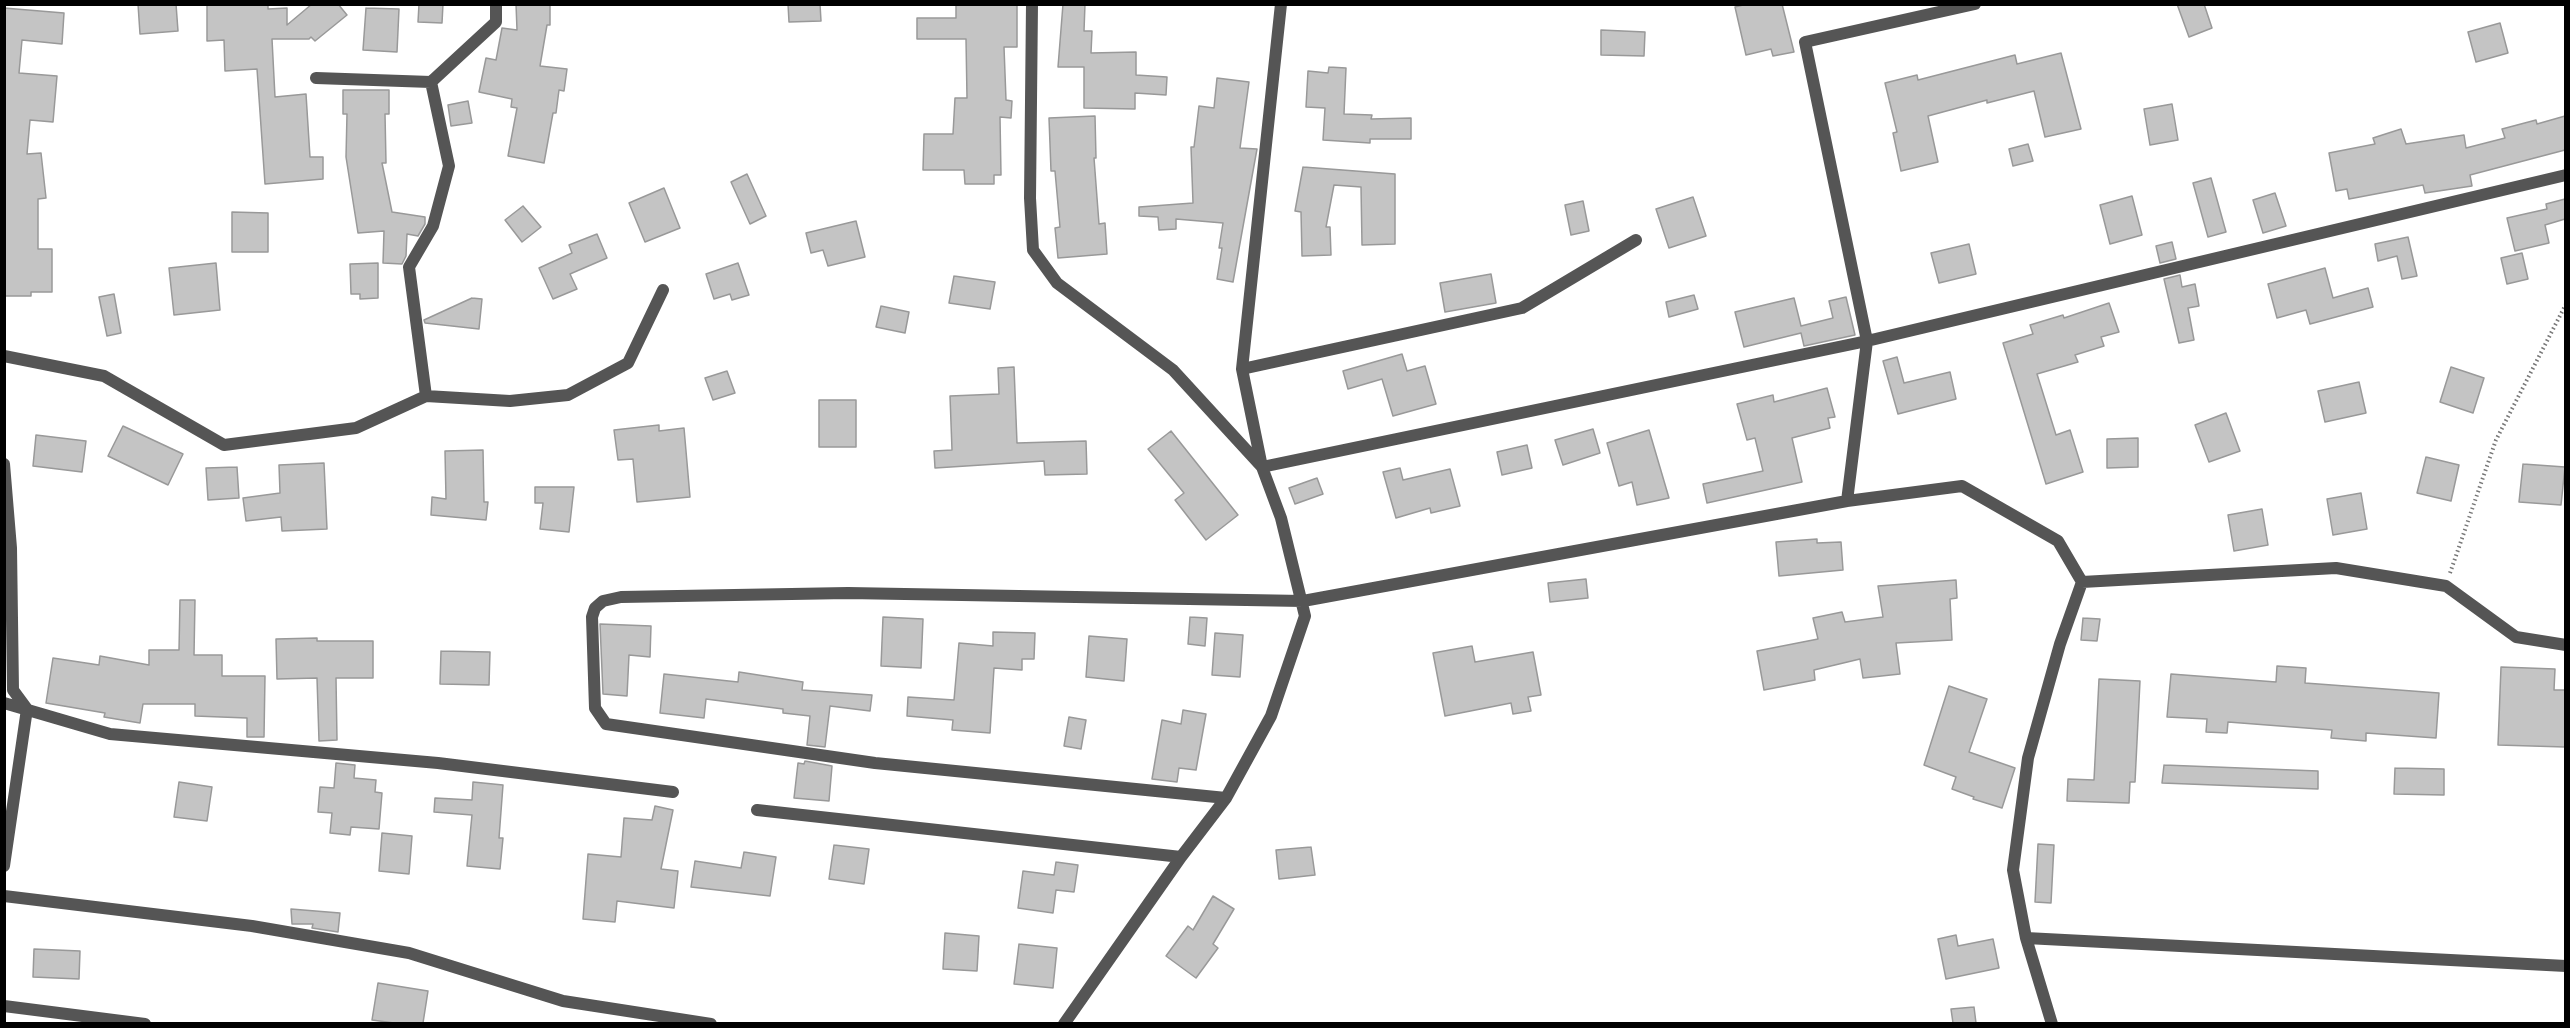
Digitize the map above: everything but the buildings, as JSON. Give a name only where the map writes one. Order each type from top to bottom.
[{"type":"street","points":[[316,78],[430,82],[496,22],[496,4]]},
{"type":"street","points":[[1032,4],[1030,198],[1033,250],[1057,283],[1173,370],[1262,467]]},
{"type":"street","points":[[1064,1023],[1181,856],[1226,798],[1271,716],[1305,616],[1281,518],[1262,467],[1242,369],[1281,4]]},
{"type":"street","points":[[1847,501],[1867,341],[1805,42],[1975,4]]},
{"type":"street","points":[[426,396],[409,267],[434,226],[448,166],[430,82]]},
{"type":"street","points":[[1262,467],[1867,341],[2565,175]]},
{"type":"street","points":[[1242,369],[1522,308],[1636,240]]},
{"type":"street","points":[[4,356],[104,376],[224,445],[356,428],[426,396],[510,401],[568,395],[628,363],[663,290]]},
{"type":"street","points":[[4,464],[11,548],[13,690],[27,709],[4,866]]},
{"type":"street","points":[[1226,798],[875,763],[606,724],[595,708],[592,617],[595,608],[603,601],[621,597],[848,593],[1303,601],[1847,501],[1962,486],[2058,541],[2082,582],[2060,644],[2028,758],[2013,870],[2026,938],[2052,1023]]},
{"type":"street","points":[[2082,582],[2336,568],[2446,586],[2516,637],[2565,645]]},
{"type":"street","points":[[4,703],[110,734],[438,763],[673,792]]},
{"type":"street","points":[[758,810],[1181,856]]},
{"type":"street","points":[[4,896],[252,926],[409,953],[563,1001],[711,1023]]},
{"type":"street","points":[[2026,938],[2565,966]]},
{"type":"street","points":[[4,1006],[145,1023]]},
{"type":"path","points":[[2446,586],[2496,440],[2565,304]]}]
